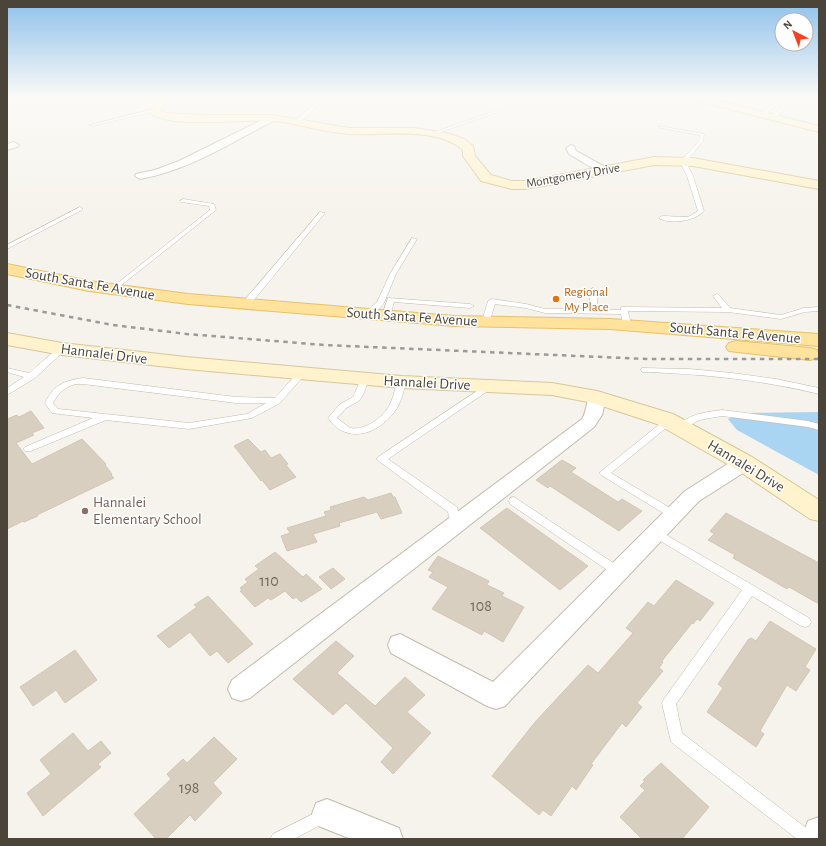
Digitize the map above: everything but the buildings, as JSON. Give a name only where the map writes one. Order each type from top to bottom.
[{"type":"main road","name":"South Santa Fe Avenue","points":[[7,269],[112,290],[246,304],[377,315],[486,321],[626,319],[819,340]]},
{"type":"main road","name":"South Santa Fe Avenue","points":[[7,281],[76,296],[179,310],[438,332],[595,338],[819,354]]},
{"type":"main road","points":[[595,338],[631,333],[656,332],[819,345]]},
{"type":"street","points":[[140,176],[158,173],[178,165],[233,137]]},
{"type":"street","name":"Montgomery Drive","points":[[454,137],[465,142],[469,149],[469,156],[486,178],[512,186],[654,161],[683,162],[819,185]]},
{"type":"street","points":[[571,148],[572,152],[603,170]]},
{"type":"street","name":"Hannalei Drive","points":[[7,339],[62,349],[186,363],[402,382],[552,389],[597,397],[675,425],[744,463],[819,512]]},
{"type":"street","points":[[241,689],[588,424],[593,415],[597,397]]},
{"type":"street","points":[[400,645],[496,697],[692,496],[744,463]]},
{"type":"street","points":[[326,814],[388,839]]},
{"type":"street","points":[[816,839],[819,832]]},
{"type":"lane","points":[[662,218],[693,218],[698,216],[701,211],[690,176],[683,162],[700,141],[701,137]]},
{"type":"lane","points":[[112,290],[213,210],[212,205],[207,203],[183,201]]},
{"type":"lane","points":[[7,247],[80,209]]},
{"type":"lane","points":[[246,304],[322,213]]},
{"type":"lane","points":[[377,315],[380,303],[393,274],[414,240]]},
{"type":"lane","points":[[594,290],[594,312]]},
{"type":"lane","points":[[717,296],[728,310]]},
{"type":"lane","points":[[377,315],[391,300],[470,306]]},
{"type":"lane","points":[[486,321],[492,301],[526,306],[545,311],[594,312],[626,319],[624,309],[728,310],[781,317],[804,310],[819,309]]},
{"type":"lane","points":[[7,392],[32,376],[41,366],[62,349]]},
{"type":"lane","points":[[7,370],[32,376]]},
{"type":"lane","points":[[645,370],[740,377],[783,383],[819,391]]},
{"type":"lane","points":[[277,401],[236,400],[83,381],[66,383],[54,392],[49,403],[55,410],[188,426],[249,416],[277,401],[302,373]]},
{"type":"lane","points":[[365,379],[356,399],[343,406],[332,418],[339,427],[350,432],[366,430],[388,415],[397,399],[402,382]]},
{"type":"lane","points":[[456,526],[453,510],[381,460],[489,386]]},
{"type":"lane","points":[[673,515],[604,473],[675,425],[705,415],[722,413],[808,424],[819,427]]},
{"type":"lane","points":[[28,449],[106,416]]},
{"type":"lane","points":[[514,501],[617,572]]},
{"type":"lane","points":[[656,533],[805,622]]},
{"type":"lane","points":[[750,589],[669,703],[676,737],[810,839]]},
{"type":"lane","points":[[278,839],[326,814]]},
{"type":"water","points":[[819,412],[819,475],[737,430],[728,419],[741,413]]},
{"type":"railway","points":[[7,305],[113,325],[187,334],[324,345],[647,359],[819,359]]},
{"type":"place","name":"Regional My Place","points":[[556,299]]},
{"type":"place","name":"Hannalei Elementary School","points":[[85,511]]}]
